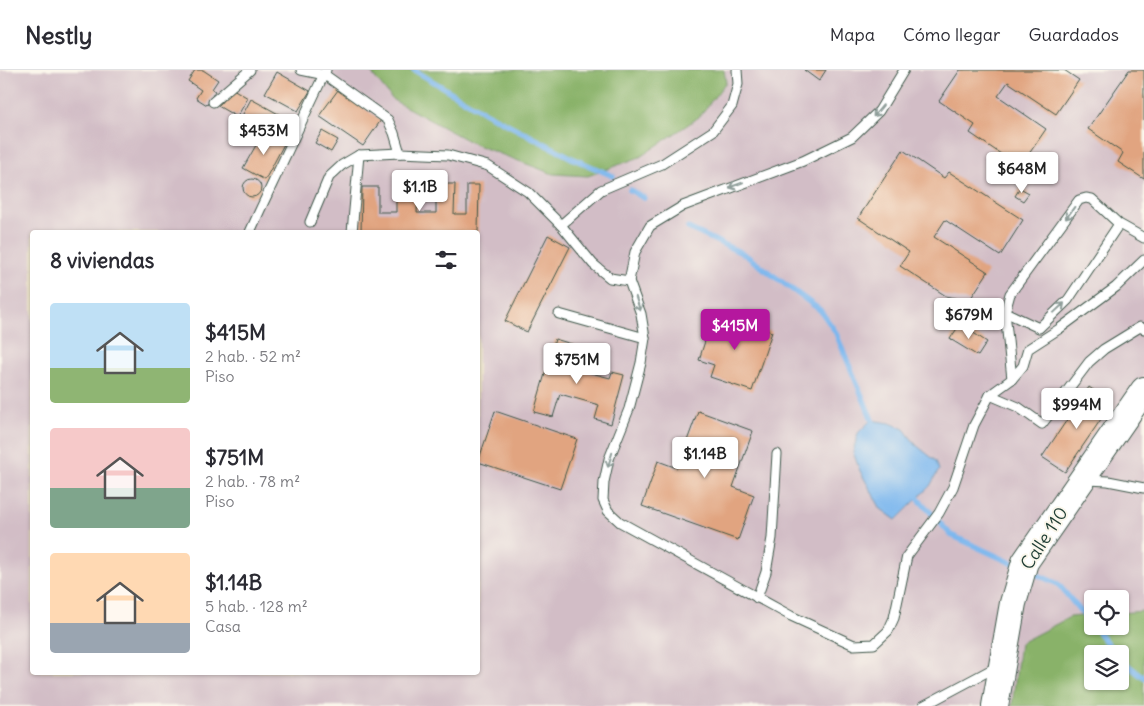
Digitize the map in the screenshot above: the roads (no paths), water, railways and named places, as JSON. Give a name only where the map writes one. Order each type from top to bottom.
[{"type":"main road","name":"Calle 110","points":[[995,706],[1013,603],[1025,562],[1144,390]]},
{"type":"lane","points":[[213,102],[250,70]]},
{"type":"lane","points":[[301,70],[326,73],[388,120],[400,153]]},
{"type":"lane","points":[[561,225],[601,190],[662,164],[713,131],[732,106],[738,84],[738,70]]},
{"type":"lane","points":[[904,70],[879,111],[852,137],[803,162],[683,206],[650,226],[635,252],[629,281],[641,314],[645,338],[641,363],[629,409],[609,459],[604,482],[603,500],[608,511],[620,522],[757,598],[854,645],[874,644],[888,631],[894,618],[907,556],[938,513],[953,487],[974,425],[990,395],[1012,379],[1023,366],[1028,349],[1039,328],[1068,300],[1119,224]]},
{"type":"lane","points":[[251,230],[326,73]]},
{"type":"lane","points":[[310,222],[329,177],[342,165],[359,156],[400,153],[448,155],[488,166],[528,192],[561,225],[593,264],[610,278],[629,281]]},
{"type":"lane","points":[[352,230],[359,156]]},
{"type":"lane","points":[[1012,379],[1005,312],[1010,294],[1079,200],[1092,199],[1119,224],[1144,238]]},
{"type":"lane","points":[[1028,349],[1059,329],[1116,287],[1144,260]]},
{"type":"lane","points":[[1005,312],[1039,328]]},
{"type":"lane","points":[[559,314],[645,338]]},
{"type":"lane","points":[[990,395],[1018,407],[1042,424],[1089,362],[1104,349],[1142,328]]},
{"type":"lane","points":[[757,598],[766,572],[772,538],[777,454]]},
{"type":"lane","points":[[1082,480],[1108,481],[1144,488]]},
{"type":"lane","points":[[923,706],[1003,663]]},
{"type":"water","points":[[871,420],[890,423],[904,429],[916,445],[936,461],[939,470],[930,486],[896,520],[881,509],[860,471],[853,452],[858,433]]},
{"type":"waterway","points":[[414,70],[484,112],[574,159],[613,176]]},
{"type":"waterway","points":[[630,190],[644,198]]},
{"type":"waterway","points":[[688,228],[744,254],[820,310],[835,331],[875,427]]},
{"type":"waterway","points":[[913,493],[951,535],[1016,565]]},
{"type":"waterway","points":[[1029,571],[1058,584],[1084,615]]},
{"type":"waterway","points":[[1100,635],[1109,645]]},
{"type":"waterway","points":[[1129,666],[1144,678]]}]
